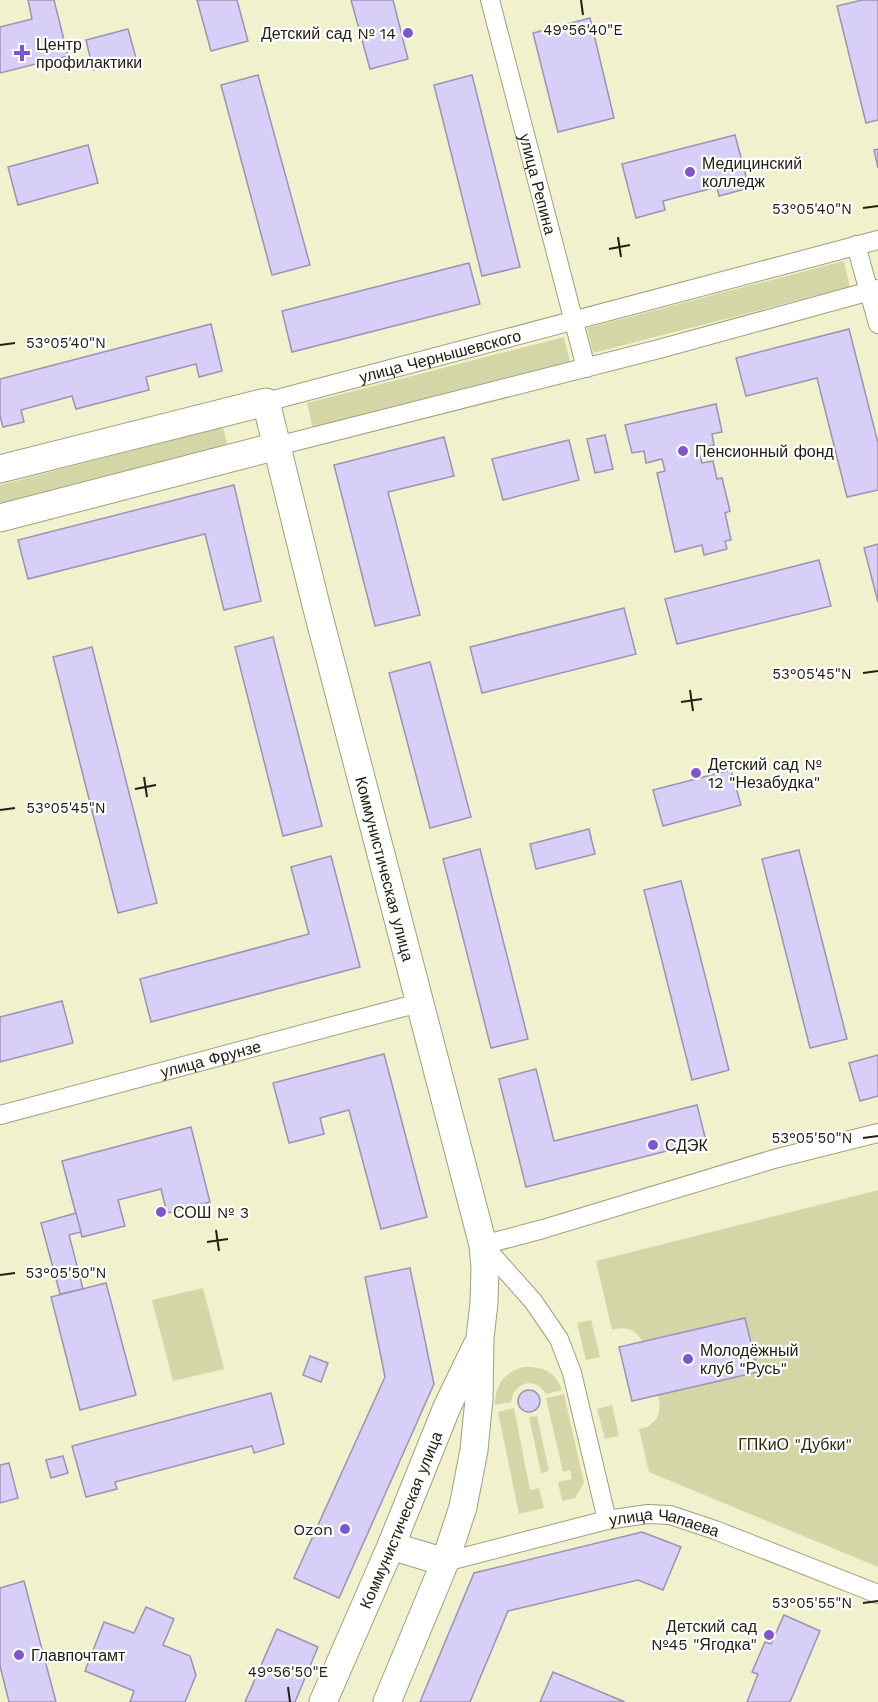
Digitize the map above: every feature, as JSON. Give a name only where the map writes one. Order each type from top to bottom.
[{"type":"main road","name":"Коммунистическая улица","points":[[266,402],[319,616],[483,1245],[486,1268],[480,1338],[479,1399],[474,1450],[463,1507],[446,1562],[387,1702]]},
{"type":"main road","name":"улица Чернышевского","points":[[0,469],[266,402]]},
{"type":"main road","points":[[0,518],[278,446]]},
{"type":"main road","name":"Коммунистическая улица","points":[[323,1702],[391,1546],[447,1407],[480,1338]]},
{"type":"main road","points":[[391,1546],[446,1562]]},
{"type":"street","name":"улица Репина","points":[[490,0],[586,368]]},
{"type":"street","name":"улица Чернышевского","points":[[266,402],[878,240]]},
{"type":"street","points":[[856,245],[874,291],[878,324]]},
{"type":"street","points":[[278,446],[586,368],[874,291]]},
{"type":"street","name":"улица Фрунзе","points":[[0,1115],[420,1003]]},
{"type":"street","points":[[608,1520],[572,1373],[559,1339],[533,1301],[483,1245],[774,1159],[878,1133]]},
{"type":"street","name":"улица Чапаева","points":[[446,1562],[608,1520],[648,1514],[670,1515],[715,1530],[878,1594]]},
{"type":"green space","points":[[844,261],[850,287],[593,353],[587,328]]},
{"type":"green space","points":[[564,337],[570,362],[313,428],[307,403]]},
{"type":"green space","points":[[223,427],[229,452],[0,511],[0,485]]},
{"type":"green space","name":"ГПКиО \"Дубки\"","points":[[878,1190],[878,1567],[649,1472],[639,1429],[650,1425],[657,1417],[660,1407],[658,1395],[758,1372],[745,1318],[642,1341],[629,1330],[621,1328],[612,1330],[596,1261]]},
{"type":"green space","points":[[203,1288],[224,1369],[173,1381],[152,1300]]},
{"type":"green space","points":[[591,1320],[600,1357],[586,1360],[577,1323]]},
{"type":"green space","points":[[523,1367],[547,1371],[556,1378],[562,1390],[546,1394],[536,1385],[526,1384],[516,1390],[511,1402],[495,1405],[497,1391],[502,1381],[506,1376]]},
{"type":"green space","points":[[564,1394],[584,1483],[575,1498],[562,1501],[558,1482],[572,1479],[570,1470],[563,1472],[546,1398]]},
{"type":"green space","points":[[612,1405],[619,1436],[605,1439],[597,1409]]},
{"type":"green space","points":[[514,1408],[530,1490],[539,1488],[544,1508],[519,1514],[498,1412]]},
{"type":"green space","points":[[537,1416],[549,1471],[541,1473],[529,1417]]},
{"type":"building","points":[[28,0],[54,0],[68,56],[0,73],[0,27],[32,19]]},
{"type":"building","points":[[197,0],[237,0],[248,41],[211,51]]},
{"type":"building","points":[[351,0],[393,0],[408,59],[370,69]]},
{"type":"building","points":[[862,0],[878,0],[878,120],[866,123],[837,6]]},
{"type":"building","points":[[590,18],[614,118],[558,132],[533,33]]},
{"type":"building","points":[[128,29],[136,58],[93,70],[86,40]]},
{"type":"building","points":[[258,75],[310,265],[272,275],[221,85]]},
{"type":"building","points":[[472,75],[520,267],[482,276],[434,85]]},
{"type":"building","points":[[735,135],[749,188],[719,196],[717,187],[663,201],[665,210],[636,218],[622,164]]},
{"type":"building","points":[[88,145],[98,183],[18,205],[8,167]]},
{"type":"building","points":[[878,149],[878,168],[874,150]]},
{"type":"building","points":[[469,263],[480,304],[292,352],[282,311]]},
{"type":"building","points":[[211,324],[222,371],[199,377],[196,364],[146,377],[149,390],[76,409],[72,396],[21,410],[24,422],[3,427],[0,416],[0,379]]},
{"type":"building","points":[[849,329],[878,443],[878,490],[847,497],[817,378],[746,396],[736,358]]},
{"type":"building","points":[[716,404],[722,432],[712,434],[714,445],[698,449],[702,463],[713,461],[717,479],[722,478],[730,511],[725,513],[731,540],[725,541],[727,549],[704,555],[702,545],[675,552],[657,473],[665,471],[662,459],[646,463],[644,451],[632,453],[625,425]]},
{"type":"building","points":[[605,435],[613,469],[595,473],[587,439]]},
{"type":"building","points":[[444,437],[454,476],[388,492],[420,615],[375,626],[334,465]]},
{"type":"building","points":[[569,440],[579,480],[503,500],[492,459]]},
{"type":"building","points":[[234,485],[261,601],[224,610],[205,534],[28,579],[18,540]]},
{"type":"building","points":[[878,544],[878,602],[864,548]]},
{"type":"building","points":[[819,560],[831,606],[677,644],[665,599]]},
{"type":"building","points":[[624,608],[636,654],[482,693],[470,647]]},
{"type":"building","points":[[273,637],[322,826],[283,836],[235,647]]},
{"type":"building","points":[[92,647],[157,903],[118,913],[53,657]]},
{"type":"building","points":[[430,662],[471,817],[430,828],[389,673]]},
{"type":"building","points":[[731,770],[741,805],[663,826],[653,790]]},
{"type":"building","points":[[589,829],[595,854],[536,869],[530,844]]},
{"type":"building","points":[[480,849],[528,1039],[491,1048],[443,859]]},
{"type":"building","points":[[799,850],[847,1039],[810,1048],[762,859]]},
{"type":"building","points":[[331,856],[360,967],[151,1022],[140,979],[309,934],[291,867]]},
{"type":"building","points":[[681,881],[729,1070],[692,1080],[644,890]]},
{"type":"building","points":[[62,1001],[73,1043],[0,1062],[0,1017]]},
{"type":"building","points":[[384,1054],[427,1217],[381,1229],[349,1110],[320,1118],[324,1134],[289,1143],[273,1083]]},
{"type":"building","points":[[878,1055],[878,1096],[860,1101],[849,1063]]},
{"type":"building","points":[[536,1069],[554,1141],[697,1105],[706,1141],[526,1187],[499,1079]]},
{"type":"building","points":[[191,1127],[210,1202],[167,1213],[161,1189],[118,1200],[125,1226],[82,1237],[62,1161]]},
{"type":"building","points":[[76,1213],[81,1232],[69,1235],[83,1289],[60,1294],[41,1223]]},
{"type":"building","points":[[410,1268],[434,1384],[339,1598],[294,1578],[385,1377],[365,1277]]},
{"type":"building","points":[[106,1283],[136,1395],[80,1410],[51,1297]]},
{"type":"building","name":"Молодёжный клуб \"Русь\"","points":[[745,1318],[758,1372],[632,1401],[619,1347]]},
{"type":"building","points":[[310,1356],[328,1363],[321,1382],[303,1375]]},
{"type":"building","points":[[525,1390],[533,1390],[540,1397],[540,1405],[533,1412],[525,1412],[518,1405],[518,1397]]},
{"type":"building","points":[[271,1393],[284,1444],[254,1453],[252,1446],[115,1482],[117,1489],[86,1497],[72,1446]]},
{"type":"building","points":[[63,1456],[68,1473],[51,1478],[46,1460]]},
{"type":"building","points":[[9,1463],[18,1498],[0,1503],[0,1465]]},
{"type":"building","points":[[642,1532],[681,1547],[663,1590],[638,1580],[508,1611],[470,1702],[420,1702],[474,1573]]},
{"type":"building","points":[[24,1581],[56,1702],[9,1702],[0,1666],[0,1588]]},
{"type":"building","points":[[146,1607],[174,1619],[163,1645],[190,1656],[196,1675],[185,1702],[130,1702],[134,1691],[85,1671],[104,1622],[134,1633]]},
{"type":"building","points":[[784,1615],[820,1631],[790,1702],[747,1702],[758,1674],[752,1672],[765,1642],[771,1644]]},
{"type":"building","points":[[277,1629],[318,1647],[295,1702],[245,1702]]},
{"type":"building","points":[[553,1672],[625,1702],[540,1702]]},
{"type":"place","name":"Детский сад № 14","points":[[408,33]]},
{"type":"place","name":"Центр профилактики","points":[[22,53]]},
{"type":"place","name":"Медицинский колледж","points":[[690,172]]},
{"type":"place","name":"Пенсионный фонд","points":[[683,451]]},
{"type":"place","name":"Детский сад № 12 \"Незабудка\"","points":[[696,773]]},
{"type":"place","name":"СДЭК","points":[[653,1145]]},
{"type":"place","name":"СОШ № 3","points":[[161,1212]]},
{"type":"place","name":"Молодёжный клуб \"Русь\"","points":[[688,1359]]},
{"type":"place","name":"Ozon","points":[[345,1529]]},
{"type":"place","name":"Детский сад №45 \"Ягодка\"","points":[[769,1635]]},
{"type":"place","name":"Главпочтамт","points":[[19,1655]]}]
